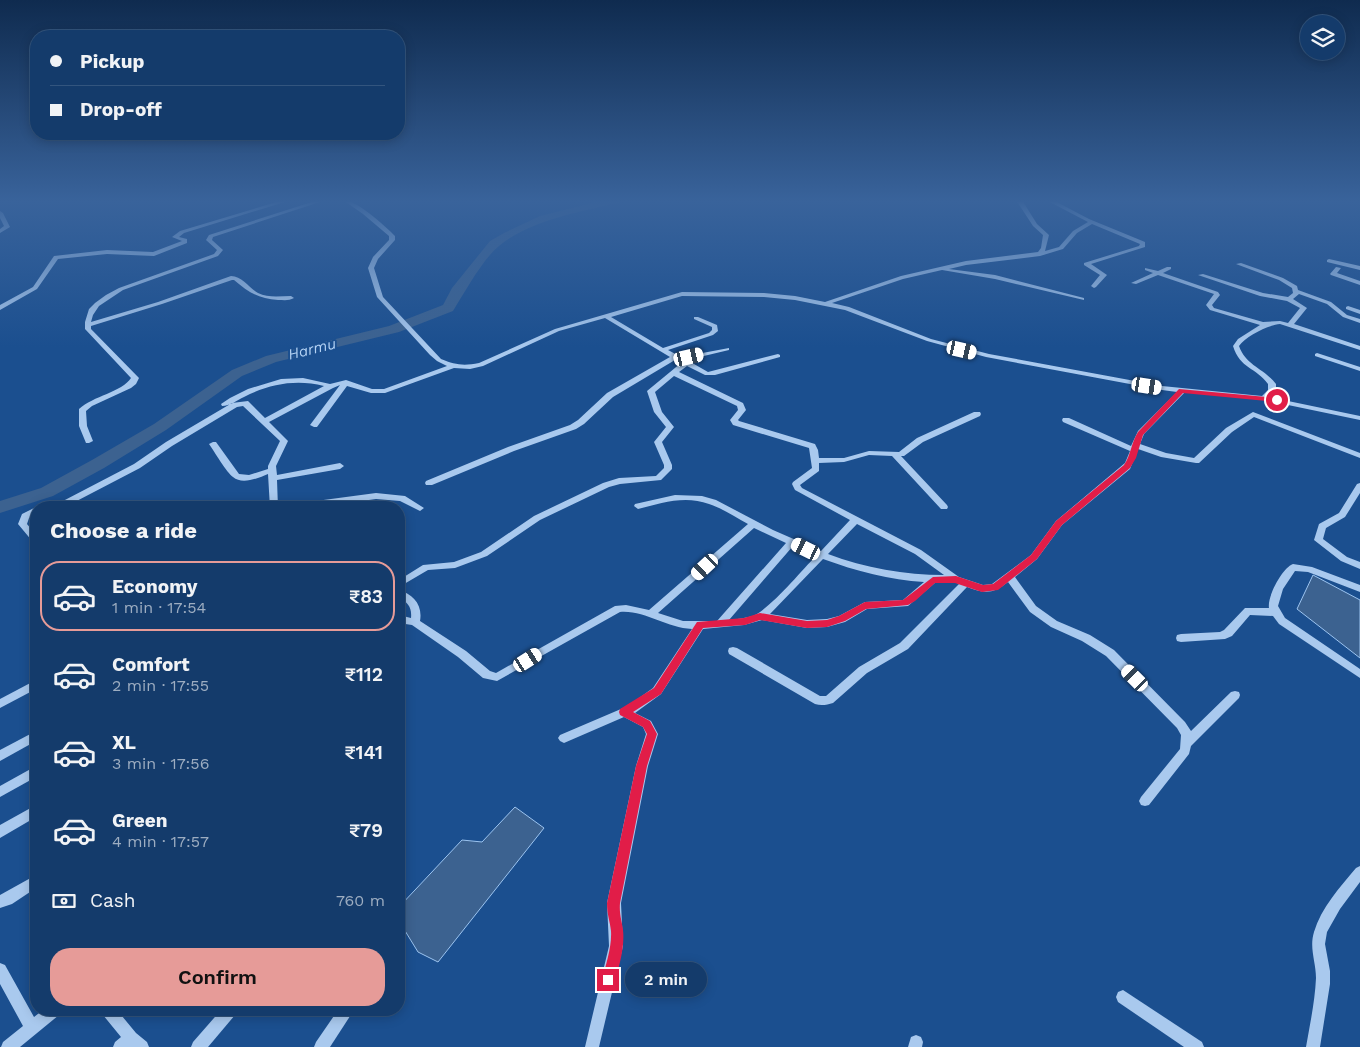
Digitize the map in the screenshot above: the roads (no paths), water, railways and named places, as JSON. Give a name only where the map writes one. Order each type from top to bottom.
[{"type":"street","points":[[0,308],[35,288],[50,264],[57,257],[73,257],[107,252],[147,254],[168,249]]},
{"type":"street","points":[[89,441],[84,426],[83,409],[89,404],[128,386],[135,378],[88,329],[87,319],[90,312],[112,294],[218,254],[220,249]]},
{"type":"street","points":[[384,249],[375,258],[371,268],[380,297],[432,354],[452,366],[481,365],[557,330],[691,293],[764,295],[826,303],[864,313],[929,340],[962,350],[1182,391],[1264,398],[1360,418]]},
{"type":"street","points":[[1037,254],[1043,249]]},
{"type":"street","points":[[826,303],[894,279],[966,263],[1037,254],[1058,249]]},
{"type":"street","points":[[1094,286],[1104,275],[1086,264],[1132,249]]},
{"type":"street","points":[[1329,261],[1360,268]]},
{"type":"street","points":[[1239,264],[1281,279],[1291,284],[1297,290],[1329,303],[1345,316],[1360,322]]},
{"type":"street","points":[[1134,283],[1169,268]]},
{"type":"street","points":[[1338,268],[1333,274],[1360,283]]},
{"type":"street","points":[[942,269],[1003,279],[1082,299]]},
{"type":"street","points":[[1147,269],[1216,293],[1217,295],[1209,305],[1212,309],[1267,324]]},
{"type":"street","points":[[1201,275],[1262,295],[1289,299],[1304,308],[1290,325]]},
{"type":"street","points":[[88,325],[233,278],[260,297],[291,298]]},
{"type":"street","points":[[1289,299],[1297,290]]},
{"type":"street","points":[[0,298],[16,300]]},
{"type":"street","points":[[1348,308],[1360,312]]},
{"type":"street","points":[[607,317],[704,373],[711,374],[778,356]]},
{"type":"street","points":[[662,350],[715,331],[715,326],[696,318]]},
{"type":"street","points":[[1264,398],[1272,390],[1272,384],[1268,378],[1242,362],[1236,346],[1240,340],[1267,324],[1275,321],[1360,348]]},
{"type":"street","points":[[429,483],[511,449],[573,427],[610,395],[680,360],[726,349]]},
{"type":"street","points":[[1317,355],[1360,369]]},
{"type":"street","points":[[405,580],[426,567],[455,565],[484,554],[538,518],[606,486],[619,481],[658,478],[663,475],[668,469],[668,465],[658,442],[670,427],[658,412],[650,392],[674,373],[680,360]]},
{"type":"street","points":[[265,421],[330,386],[346,382],[371,391],[385,392],[452,366],[468,362]]},
{"type":"street","points":[[674,373],[740,405],[742,410],[734,420],[736,423],[810,445],[814,450],[816,460],[814,471],[798,482],[798,488],[918,552],[960,581],[982,589],[995,587],[1034,557],[1059,523],[1127,467],[1140,434],[1182,391]]},
{"type":"street","points":[[217,415],[228,402],[254,390],[269,386],[299,380],[330,386]]},
{"type":"street","points":[[314,425],[346,382]]},
{"type":"street","points":[[70,501],[137,466],[217,415],[235,405],[244,403],[265,421],[284,442],[273,460],[274,501]]},
{"type":"street","points":[[816,460],[844,460],[868,454],[901,454],[920,440],[977,414]]},
{"type":"street","points":[[1066,420],[1136,447],[1196,461],[1229,430],[1253,414],[1360,456]]},
{"type":"street","points":[[213,444],[236,476],[240,478],[340,466]]},
{"type":"street","points":[[895,454],[944,507]]},
{"type":"street","points":[[1360,486],[1342,515],[1322,526],[1318,540],[1344,559],[1360,566]]},
{"type":"street","points":[[338,501],[376,496],[402,498],[420,508]]},
{"type":"street","points":[[638,506],[679,496],[693,496],[712,502],[753,524],[821,556],[878,571],[933,580],[960,581]]},
{"type":"street","points":[[30,513],[25,516],[22,524],[30,533]]},
{"type":"street","points":[[405,620],[415,622],[462,654],[487,675],[497,677],[618,609],[628,608],[675,623],[700,625],[745,622],[760,616],[775,603],[855,520]]},
{"type":"street","points":[[651,614],[753,524]]},
{"type":"street","points":[[721,623],[792,542]]},
{"type":"street","points":[[1360,589],[1309,569],[1293,567],[1287,572],[1273,603],[1275,612],[1294,629],[1360,674]]},
{"type":"street","points":[[1010,577],[1033,609],[1041,616],[1099,645],[1110,653],[1182,725],[1187,734],[1188,743]]},
{"type":"street","points":[[760,616],[807,624],[827,624],[842,619],[865,606],[905,603],[933,580]]},
{"type":"street","points":[[733,651],[818,701],[829,700],[863,670],[904,646],[960,581]]},
{"type":"street","points":[[405,596],[415,603],[418,612],[415,622]]},
{"type":"street","points":[[1181,638],[1221,636],[1228,632],[1248,611],[1275,612]]},
{"type":"street","points":[[564,738],[624,712],[657,691],[700,625]]},
{"type":"street","points":[[0,704],[30,687]]},
{"type":"street","points":[[1145,801],[1185,751],[1188,743],[1235,695]]},
{"type":"street","points":[[592,1047],[616,946],[617,930],[613,916],[614,903],[642,766],[652,734],[647,724],[624,712]]},
{"type":"street","points":[[0,756],[30,739]]},
{"type":"street","points":[[0,792],[30,774]]},
{"type":"street","points":[[0,832],[30,814]]},
{"type":"street","points":[[1313,1047],[1323,971],[1318,941],[1323,925],[1347,888],[1360,872]]},
{"type":"street","points":[[0,902],[7,900],[30,885]]},
{"type":"street","points":[[0,970],[32,1027]]},
{"type":"street","points":[[1123,997],[1197,1047]]},
{"type":"street","points":[[8,1047],[46,1016]]},
{"type":"street","points":[[112,1016],[131,1044]]},
{"type":"street","points":[[198,1047],[225,1016]]},
{"type":"street","points":[[321,1047],[343,1016]]},
{"type":"water","points":[[1313,575],[1360,600],[1360,658],[1297,609]]},
{"type":"water","points":[[515,807],[544,828],[438,962],[418,952],[405,931],[405,901],[462,840],[482,842]]},
{"type":"waterway","name":"Harmu","points":[[0,507],[47,492],[98,464],[160,427],[237,373],[271,359],[394,329],[448,308],[457,291],[490,249]]}]
